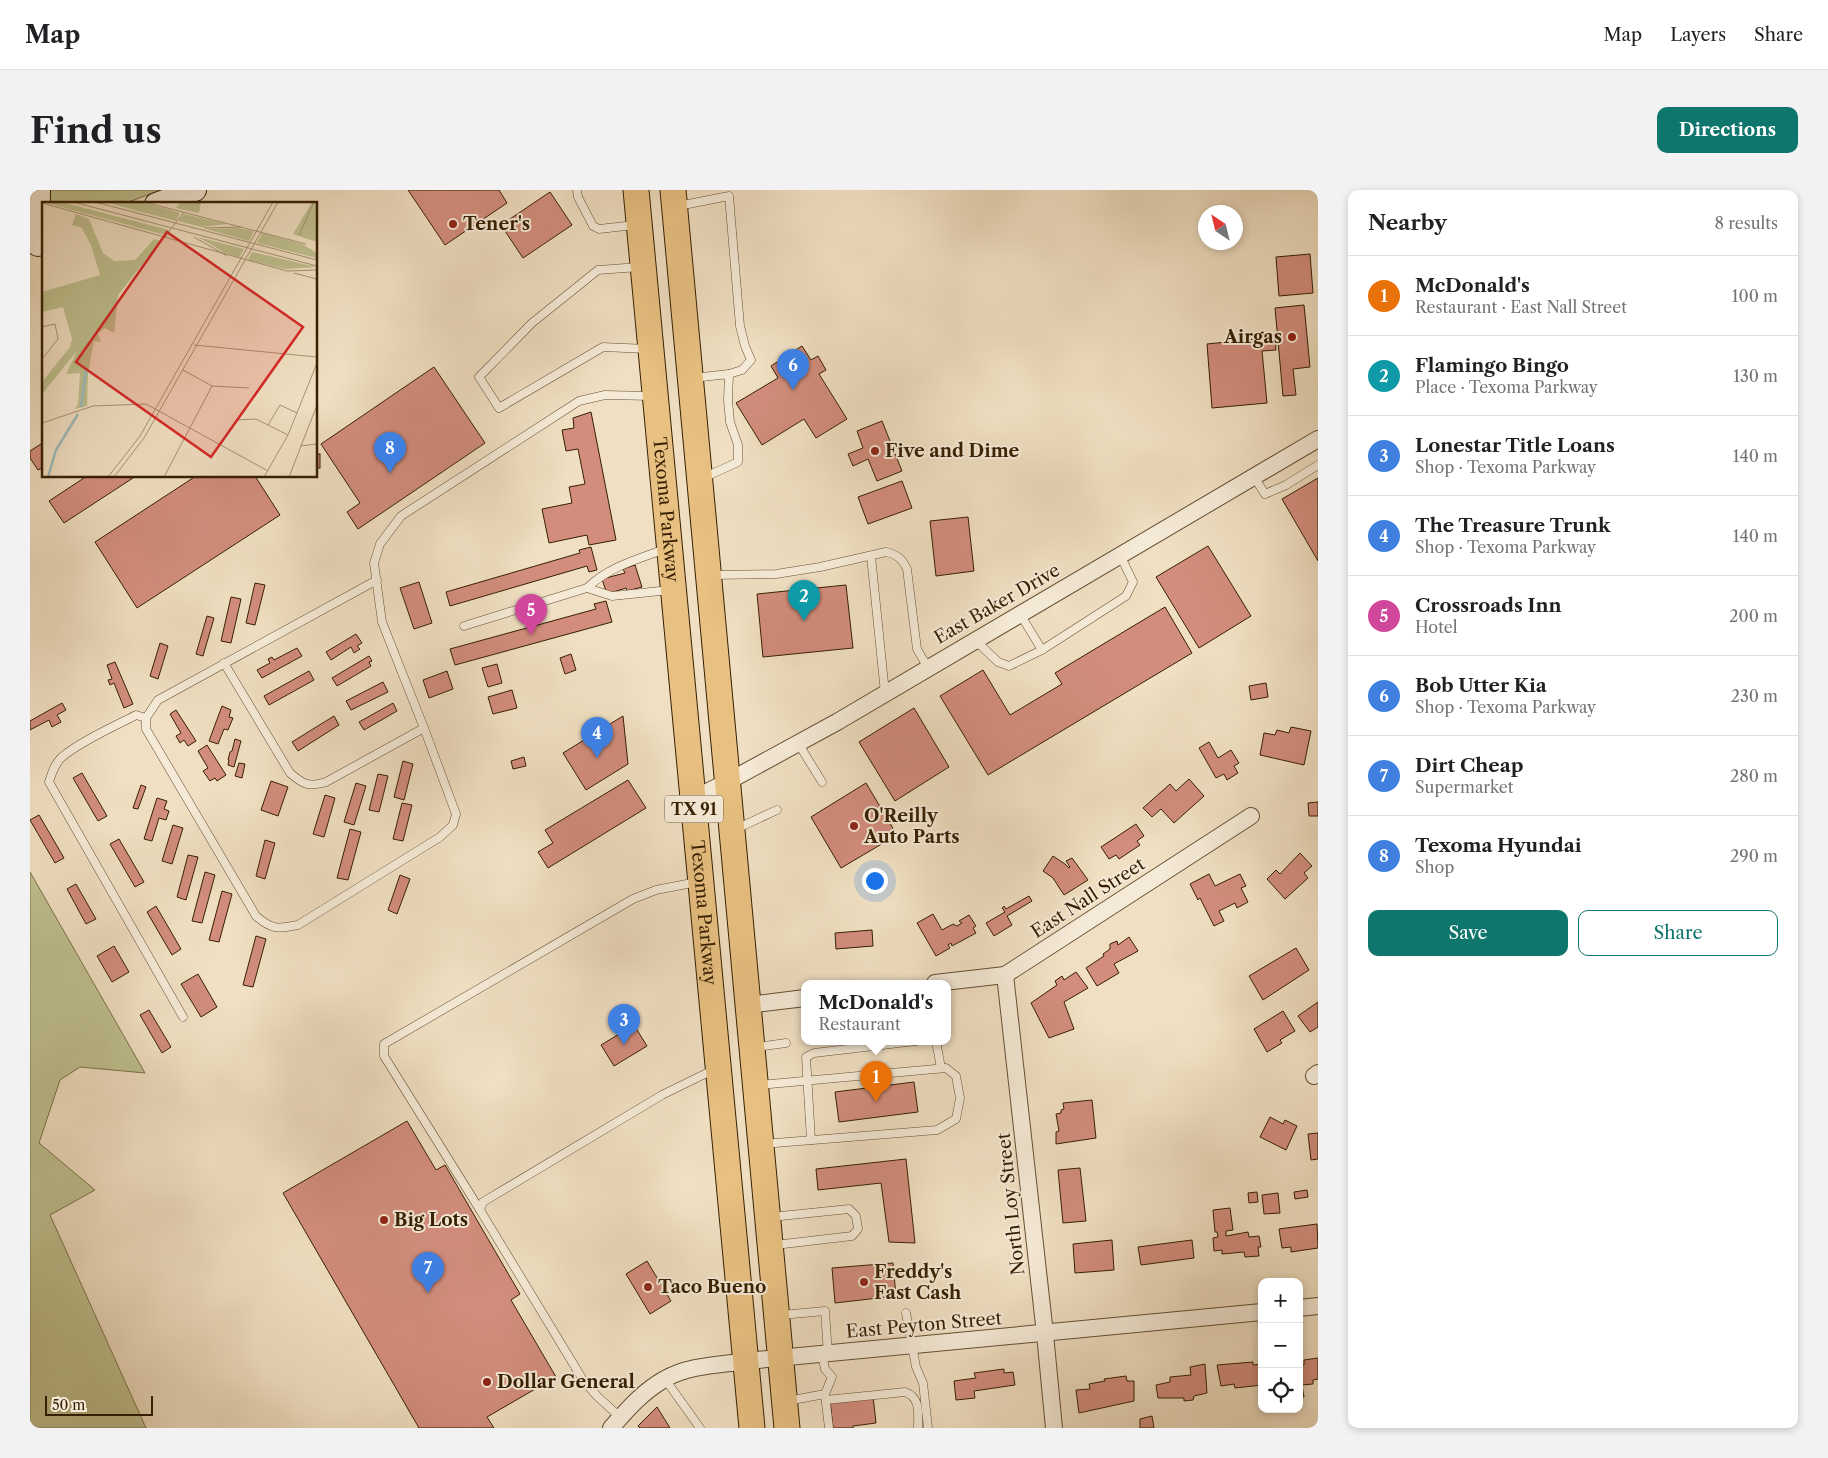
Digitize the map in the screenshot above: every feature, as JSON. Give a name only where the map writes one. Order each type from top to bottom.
[{"type":"main road","points":[[37,246],[39,190]]},
{"type":"main road","points":[[162,202],[195,190]]},
{"type":"main road","name":"Texoma Parkway","points":[[636,190],[747,1361],[751,1428]]},
{"type":"main road","name":"Texoma Parkway","points":[[674,198],[787,1428]]},
{"type":"street","name":"East Baker Drive","points":[[693,799],[798,743],[1254,476],[1317,443]]},
{"type":"street","name":"East Nall Street","points":[[951,981],[1005,975],[1251,816]]},
{"type":"street","name":"North Loy Street","points":[[1005,975],[1054,1428]]},
{"type":"street","points":[[748,1005],[801,998]]},
{"type":"street","points":[[1303,1308],[1318,1306]]},
{"type":"street","name":"East Peyton Street","points":[[616,1423],[638,1398],[665,1378],[687,1370],[747,1361],[1258,1312]]},
{"type":"lane","points":[[577,190],[578,197],[593,226],[599,229],[640,225]]},
{"type":"lane","points":[[674,198],[728,193],[740,326],[751,360],[742,370],[729,374],[690,379]]},
{"type":"lane","points":[[644,267],[598,270],[532,323],[479,377],[499,408],[603,348],[651,349]]},
{"type":"lane","points":[[699,480],[738,462],[738,445],[730,422],[728,400],[729,374]]},
{"type":"lane","points":[[377,580],[158,700],[146,718],[146,729],[256,916],[267,926],[280,929],[298,926],[440,837],[453,826],[456,814],[382,622],[377,580],[374,563],[380,544],[401,516],[579,401],[605,395],[656,396]]},
{"type":"lane","points":[[1254,476],[1265,494],[1286,485],[1318,465]]},
{"type":"lane","points":[[464,626],[587,588],[595,580],[617,566],[670,547]]},
{"type":"lane","points":[[708,575],[771,574],[820,567],[886,552],[895,554],[907,569],[917,649],[928,668]]},
{"type":"lane","points":[[975,640],[998,662],[1009,666],[1042,650],[1126,596],[1133,582],[1120,555]]},
{"type":"lane","points":[[870,556],[885,693]]},
{"type":"lane","points":[[587,588],[612,596],[673,589]]},
{"type":"lane","points":[[1020,614],[1042,650]]},
{"type":"lane","points":[[224,663],[290,773],[302,783],[314,786],[326,782],[424,728]]},
{"type":"lane","points":[[146,718],[136,715],[72,750],[53,769],[49,782],[183,1017]]},
{"type":"lane","points":[[798,743],[822,782]]},
{"type":"lane","points":[[732,831],[777,810]]},
{"type":"lane","points":[[616,1423],[583,1380],[384,1056],[384,1044],[633,899],[656,890],[701,882]]},
{"type":"lane","points":[[752,1048],[786,1043]]},
{"type":"lane","points":[[811,1140],[806,1057],[814,1052],[879,1045]]},
{"type":"lane","points":[[937,1045],[941,1068]]},
{"type":"lane","points":[[480,1210],[483,1202],[662,1095],[719,1067]]},
{"type":"lane","points":[[756,1085],[946,1068],[956,1076],[960,1098],[956,1119],[938,1130],[761,1144]]},
{"type":"lane","points":[[768,1217],[849,1209],[856,1216],[858,1229],[852,1236],[770,1246]]},
{"type":"lane","points":[[777,1315],[825,1311],[825,1369],[832,1377],[825,1397],[829,1428]]},
{"type":"lane","points":[[906,1313],[916,1367],[923,1383],[928,1428]]},
{"type":"lane","points":[[665,1378],[700,1428]]},
{"type":"lane","points":[[785,1401],[905,1392],[912,1395],[916,1400],[918,1428]]},
{"type":"green space","points":[[48,190],[161,190],[128,202],[48,202]]},
{"type":"green space","points":[[30,872],[145,1073],[80,1067],[60,1080],[39,1143],[95,1190],[50,1215],[146,1428],[30,1428]]},
{"type":"building","name":"Tener's","points":[[408,190],[499,190],[507,203],[445,245]]},
{"type":"building","points":[[550,192],[572,225],[523,258],[501,225]]},
{"type":"building","points":[[1310,254],[1313,293],[1279,296],[1276,257]]},
{"type":"building","name":"Airgas","points":[[1304,305],[1310,367],[1293,369],[1296,395],[1283,396],[1275,308]]},
{"type":"building","points":[[1275,337],[1276,350],[1262,351],[1267,403],[1212,408],[1207,344]]},
{"type":"building","points":[[802,346],[811,360],[818,356],[826,370],[819,374],[847,419],[816,438],[804,419],[762,445],[736,403],[778,378],[771,366]]},
{"type":"building","points":[[434,367],[485,443],[358,529],[347,512],[360,503],[321,444]]},
{"type":"building","points":[[591,412],[616,540],[589,545],[587,535],[549,543],[542,509],[572,503],[569,487],[585,484],[578,449],[566,451],[562,430],[574,428],[573,418]]},
{"type":"building","name":"Five and Dime","points":[[882,421],[902,471],[877,481],[868,459],[853,466],[848,454],[863,448],[857,431]]},
{"type":"building","points":[[42,443],[42,468],[38,470],[30,458],[30,451]]},
{"type":"building","points":[[318,454],[320,454],[320,468],[318,468]]},
{"type":"building","points":[[84,478],[133,478],[64,523],[49,501]]},
{"type":"building","points":[[193,478],[256,478],[280,515],[137,608],[95,542]]},
{"type":"building","points":[[1318,478],[1318,561],[1282,499]]},
{"type":"building","points":[[902,481],[912,508],[868,524],[858,497]]},
{"type":"building","points":[[968,517],[974,571],[936,576],[930,521]]},
{"type":"building","points":[[1208,546],[1251,616],[1199,648],[1156,577]]},
{"type":"building","points":[[591,547],[597,570],[589,572],[587,566],[450,606],[446,592],[580,553],[579,550]]},
{"type":"building","points":[[635,565],[642,587],[627,591],[626,588],[607,594],[602,579],[625,573],[623,569]]},
{"type":"building","points":[[419,582],[432,623],[414,629],[400,588]]},
{"type":"building","points":[[255,583],[265,585],[255,625],[246,623]]},
{"type":"building","points":[[846,585],[853,648],[763,657],[757,594]]},
{"type":"building","points":[[231,597],[241,599],[231,643],[221,641]]},
{"type":"building","points":[[606,601],[612,622],[455,665],[450,649],[596,609],[594,604]]},
{"type":"building","points":[[1165,607],[1192,653],[988,775],[940,696],[983,670],[1010,715],[1062,684],[1055,673]]},
{"type":"building","points":[[207,616],[214,618],[203,656],[196,654]]},
{"type":"building","points":[[356,634],[362,643],[357,646],[360,649],[354,653],[351,647],[331,660],[326,652]]},
{"type":"building","points":[[160,643],[168,646],[158,679],[150,676]]},
{"type":"building","points":[[297,648],[302,656],[262,678],[257,670],[270,663],[268,659],[272,657],[274,660]]},
{"type":"building","points":[[571,654],[576,670],[565,674],[560,658]]},
{"type":"building","points":[[369,656],[372,661],[369,662],[371,666],[337,686],[332,678]]},
{"type":"building","points":[[115,662],[133,704],[124,708],[114,683],[110,685],[108,680],[112,679],[107,665]]},
{"type":"building","points":[[497,664],[502,683],[488,687],[482,668]]},
{"type":"building","points":[[309,671],[314,680],[269,705],[264,696]]},
{"type":"building","points":[[447,671],[453,689],[429,698],[423,680]]},
{"type":"building","points":[[383,682],[388,692],[351,710],[346,701]]},
{"type":"building","points":[[1266,683],[1268,697],[1251,700],[1249,686]]},
{"type":"building","points":[[512,690],[517,708],[493,714],[488,697]]},
{"type":"building","points":[[62,703],[66,710],[57,715],[61,722],[52,727],[49,720],[30,730],[30,721]]},
{"type":"building","points":[[393,703],[397,711],[364,730],[359,722]]},
{"type":"building","points":[[222,706],[231,710],[229,717],[233,718],[228,730],[224,729],[218,744],[209,741]]},
{"type":"building","points":[[914,708],[949,767],[895,801],[859,742]]},
{"type":"building","points":[[176,710],[196,741],[188,746],[184,740],[180,743],[176,736],[181,733],[170,714]]},
{"type":"building","points":[[334,716],[339,725],[298,751],[292,742]]},
{"type":"building","points":[[623,716],[628,764],[586,790],[563,753]]},
{"type":"building","points":[[1291,727],[1311,731],[1304,765],[1260,755],[1264,733],[1275,735],[1277,730],[1289,733]]},
{"type":"building","points":[[235,739],[241,741],[234,767],[228,765],[228,760]]},
{"type":"building","points":[[1209,742],[1218,758],[1231,750],[1239,763],[1234,766],[1238,773],[1227,780],[1224,774],[1216,778],[1199,748]]},
{"type":"building","points":[[207,745],[226,775],[217,781],[215,778],[210,781],[203,771],[208,768],[198,751]]},
{"type":"building","points":[[524,757],[526,766],[513,769],[511,761]]},
{"type":"building","points":[[403,761],[413,764],[404,800],[394,797]]},
{"type":"building","points":[[239,763],[245,764],[242,778],[235,776]]},
{"type":"building","points":[[82,773],[107,816],[98,821],[73,778]]},
{"type":"building","points":[[378,774],[388,776],[379,812],[369,810]]},
{"type":"building","points":[[1189,779],[1204,796],[1174,823],[1161,809],[1152,817],[1143,808],[1170,784],[1176,791]]},
{"type":"building","points":[[628,780],[646,808],[548,868],[538,852],[553,843],[545,830]]},
{"type":"building","points":[[271,781],[288,787],[278,816],[261,810]]},
{"type":"building","points":[[356,783],[366,786],[354,825],[344,822]]},
{"type":"building","name":"O'Reilly Auto Parts","points":[[866,783],[897,835],[841,868],[811,817]]},
{"type":"building","points":[[141,785],[146,787],[138,809],[133,808]]},
{"type":"building","points":[[325,795],[335,798],[324,837],[313,834]]},
{"type":"building","points":[[157,798],[167,801],[164,809],[169,811],[166,820],[159,818],[152,841],[144,839]]},
{"type":"building","points":[[1318,802],[1318,816],[1309,816],[1308,803]]},
{"type":"building","points":[[402,803],[412,805],[403,841],[393,839]]},
{"type":"building","points":[[39,815],[64,858],[55,863],[30,820]]},
{"type":"building","points":[[1136,824],[1144,836],[1137,841],[1140,845],[1119,859],[1116,855],[1109,859],[1101,847]]},
{"type":"building","points":[[173,825],[183,828],[172,864],[162,861]]},
{"type":"building","points":[[350,829],[361,832],[348,880],[337,878]]},
{"type":"building","points":[[119,839],[144,882],[135,887],[110,844]]},
{"type":"building","points":[[265,840],[275,843],[265,879],[256,876]]},
{"type":"building","points":[[1300,853],[1312,866],[1304,873],[1308,878],[1285,899],[1267,879],[1276,870],[1280,874]]},
{"type":"building","points":[[188,855],[198,857],[186,900],[177,897]]},
{"type":"building","points":[[1053,856],[1069,868],[1066,861],[1072,858],[1088,880],[1064,895],[1053,878],[1043,871]]},
{"type":"building","points":[[205,872],[215,875],[202,923],[192,921]]},
{"type":"building","points":[[1209,874],[1215,886],[1240,874],[1246,886],[1241,888],[1248,902],[1237,908],[1235,903],[1219,911],[1224,921],[1214,926],[1200,898],[1198,900],[1190,884]]},
{"type":"building","points":[[400,875],[410,879],[397,914],[388,910]]},
{"type":"building","points":[[76,884],[96,919],[86,924],[67,889]]},
{"type":"building","points":[[222,891],[232,894],[219,942],[209,940]]},
{"type":"building","points":[[1029,896],[1032,901],[1007,916],[1012,925],[994,936],[986,923],[1005,912],[1002,908],[1004,906],[1006,909]]},
{"type":"building","points":[[156,906],[181,949],[172,955],[147,912]]},
{"type":"building","points":[[933,914],[942,930],[953,924],[957,926],[962,923],[959,921],[969,915],[976,926],[973,928],[976,933],[952,946],[951,943],[948,945],[950,948],[936,956],[917,923]]},
{"type":"building","points":[[872,930],[873,946],[836,949],[835,933]]},
{"type":"building","points":[[256,936],[266,939],[253,987],[243,985]]},
{"type":"building","points":[[1129,937],[1138,951],[1114,964],[1119,973],[1097,986],[1086,968],[1104,956],[1103,954],[1110,949],[1110,944],[1117,941],[1118,945]]},
{"type":"building","points":[[114,946],[129,972],[112,982],[97,956]]},
{"type":"building","points":[[1296,948],[1309,970],[1263,1000],[1249,976]]},
{"type":"building","points":[[1076,972],[1088,988],[1064,1002],[1074,1029],[1049,1038],[1031,1003],[1057,985],[1055,981],[1062,976],[1064,980]]},
{"type":"building","points":[[198,974],[217,1007],[201,1017],[181,984]]},
{"type":"building","points":[[1318,1002],[1318,1027],[1310,1032],[1298,1016]]},
{"type":"building","points":[[149,1010],[171,1047],[162,1053],[140,1015]]},
{"type":"building","points":[[1283,1011],[1295,1031],[1280,1040],[1282,1043],[1267,1052],[1254,1029]]},
{"type":"building","points":[[634,1025],[647,1046],[614,1066],[601,1045]]},
{"type":"building","points":[[914,1082],[918,1112],[839,1122],[835,1092]]},
{"type":"building","points":[[1092,1100],[1096,1138],[1056,1144],[1056,1132],[1059,1131],[1056,1114],[1061,1113],[1061,1110],[1064,1109],[1063,1103]]},
{"type":"building","points":[[1270,1117],[1283,1124],[1285,1120],[1297,1126],[1286,1150],[1260,1137]]},
{"type":"building","points":[[407,1121],[436,1170],[445,1165],[520,1294],[511,1300],[556,1377],[487,1417],[494,1428],[419,1428],[283,1193]]},
{"type":"building","points":[[1318,1133],[1318,1159],[1311,1160],[1308,1134]]},
{"type":"building","points":[[906,1159],[915,1243],[889,1242],[881,1183],[818,1190],[816,1169]]},
{"type":"building","points":[[1080,1168],[1086,1221],[1063,1223],[1058,1170]]},
{"type":"building","points":[[1307,1190],[1308,1197],[1295,1199],[1294,1192]]},
{"type":"building","points":[[1257,1192],[1258,1202],[1249,1203],[1248,1193]]},
{"type":"building","points":[[1278,1193],[1280,1213],[1264,1214],[1262,1195]]},
{"type":"building","points":[[1230,1208],[1233,1230],[1226,1231],[1226,1236],[1248,1232],[1249,1237],[1259,1236],[1261,1247],[1258,1247],[1259,1256],[1245,1257],[1244,1252],[1222,1254],[1222,1250],[1214,1251],[1213,1238],[1218,1237],[1217,1232],[1215,1232],[1213,1210]]},
{"type":"building","points":[[1317,1224],[1318,1248],[1291,1252],[1291,1247],[1282,1248],[1279,1229]]},
{"type":"building","points":[[1112,1240],[1114,1270],[1075,1273],[1073,1244]]},
{"type":"building","points":[[1192,1240],[1194,1258],[1141,1265],[1138,1247]]},
{"type":"building","name":"Taco Bueno","points":[[647,1261],[671,1301],[650,1314],[626,1274]]},
{"type":"building","name":"Freddy's Fast Cash","points":[[893,1263],[896,1296],[835,1303],[832,1268]]},
{"type":"building","points":[[1318,1358],[1318,1379],[1313,1380],[1313,1384],[1303,1385],[1304,1360]]},
{"type":"building","points":[[1253,1362],[1253,1365],[1258,1364],[1258,1385],[1235,1388],[1234,1384],[1221,1386],[1217,1365]]},
{"type":"building","points":[[1205,1364],[1207,1393],[1194,1396],[1193,1400],[1184,1401],[1184,1398],[1158,1398],[1156,1385],[1170,1382],[1170,1377],[1191,1375],[1190,1367]]},
{"type":"building","points":[[1004,1369],[1004,1373],[1013,1372],[1015,1385],[974,1391],[975,1398],[956,1400],[954,1381],[976,1378],[974,1373]]},
{"type":"building","points":[[1126,1376],[1127,1381],[1134,1381],[1134,1401],[1079,1413],[1076,1390],[1090,1389],[1089,1384],[1105,1381],[1104,1379]]},
{"type":"building","points":[[873,1396],[876,1423],[853,1426],[853,1428],[833,1428],[830,1400]]},
{"type":"building","points":[[657,1407],[670,1428],[640,1428],[638,1426]]},
{"type":"building","points":[[1152,1416],[1154,1428],[1140,1428],[1140,1419]]},
{"type":"place","name":"Tener's","points":[[453,224]]},
{"type":"place","name":"Airgas","points":[[1292,337]]},
{"type":"place","name":"Bob Utter Kia","points":[[793,390]]},
{"type":"place","name":"Five and Dime","points":[[875,451]]},
{"type":"place","name":"Texoma Hyundai","points":[[390,473]]},
{"type":"place","name":"Flamingo Bingo","points":[[804,621]]},
{"type":"place","name":"Crossroads Inn","points":[[531,635]]},
{"type":"place","name":"The Treasure Trunk","points":[[597,758]]},
{"type":"place","name":"O'Reilly Auto Parts","points":[[854,826]]},
{"type":"place","name":"Lonestar Title Loans","points":[[624,1045]]},
{"type":"place","name":"McDonald's","points":[[876,1102]]},
{"type":"place","name":"Big Lots","points":[[384,1220]]},
{"type":"place","name":"Freddy's Fast Cash","points":[[864,1282]]},
{"type":"place","name":"Taco Bueno","points":[[648,1287]]},
{"type":"place","name":"Dirt Cheap","points":[[428,1293]]},
{"type":"place","name":"Dollar General","points":[[487,1382]]}]
